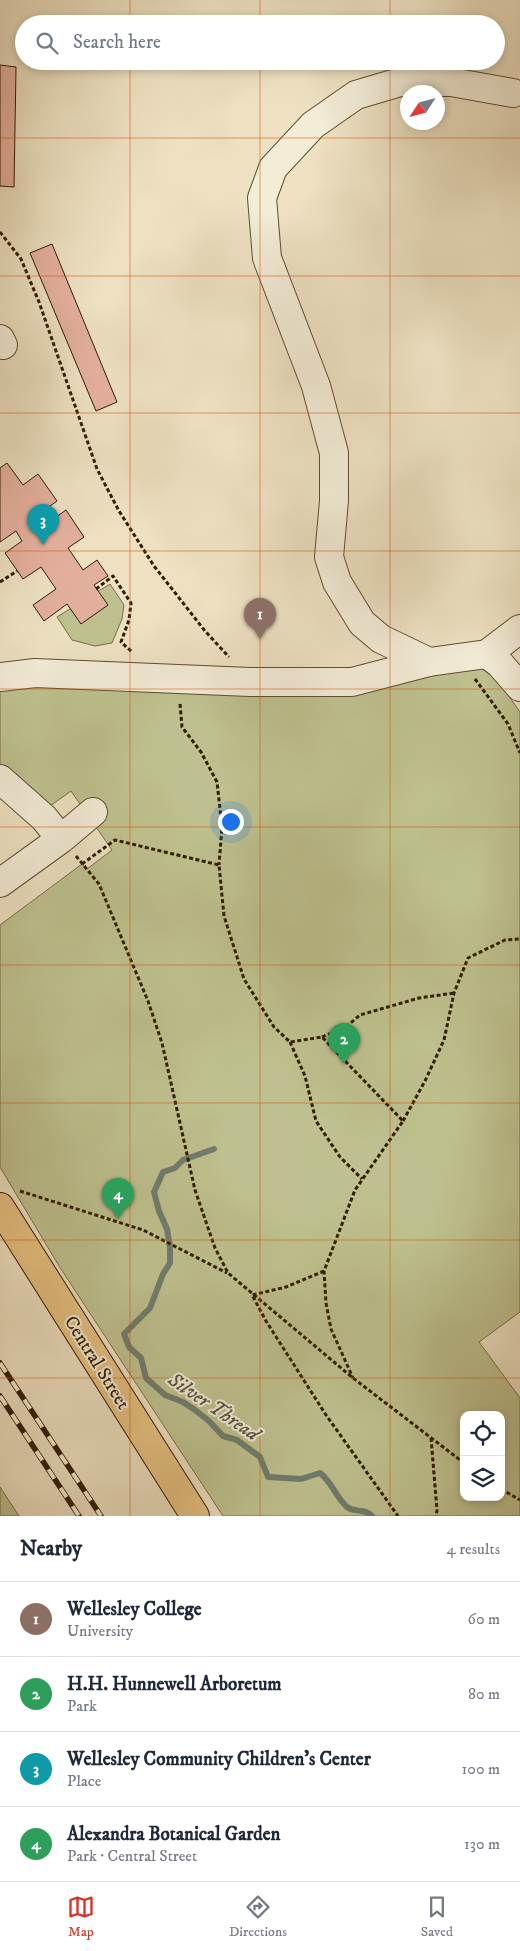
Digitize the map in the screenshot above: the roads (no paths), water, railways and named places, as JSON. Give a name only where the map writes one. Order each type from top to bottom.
[{"type":"main road","name":"Central Street","points":[[7,1198],[195,1516]]},
{"type":"lane","points":[[429,662],[381,639],[362,623],[337,582],[329,557],[334,501],[334,453],[316,386],[267,258],[262,198],[274,168],[313,125],[356,95],[400,82],[451,82],[513,93]]},
{"type":"lane","points":[[0,676],[35,673],[250,682],[352,682],[429,662],[487,654],[520,629]]},
{"type":"lane","points":[[487,654],[500,664],[520,687]]},
{"type":"lane","points":[[0,779],[44,818],[61,839]]},
{"type":"lane","points":[[0,883],[61,839],[93,812]]},
{"type":"waterway","name":"Silver Thread","points":[[214,1149],[183,1160],[175,1168],[163,1172],[154,1192],[159,1211],[167,1229],[170,1263],[163,1274],[150,1308],[124,1334],[129,1347],[141,1358],[146,1378],[165,1395],[183,1402],[195,1410],[223,1436],[237,1440],[260,1457],[268,1477],[301,1479],[320,1473],[347,1507],[366,1512],[372,1516]]},
{"type":"railway","points":[[0,1363],[101,1516]]},
{"type":"railway","points":[[0,1396],[79,1516]]},
{"type":"place","name":"Wellesley Community Children's Center","points":[[43,545]]},
{"type":"place","name":"Wellesley College","points":[[260,639]]},
{"type":"place","name":"H.H. Hunnewell Arboretum","points":[[344,1064]]},
{"type":"place","name":"Alexandra Botanical Garden","points":[[118,1219]]}]
